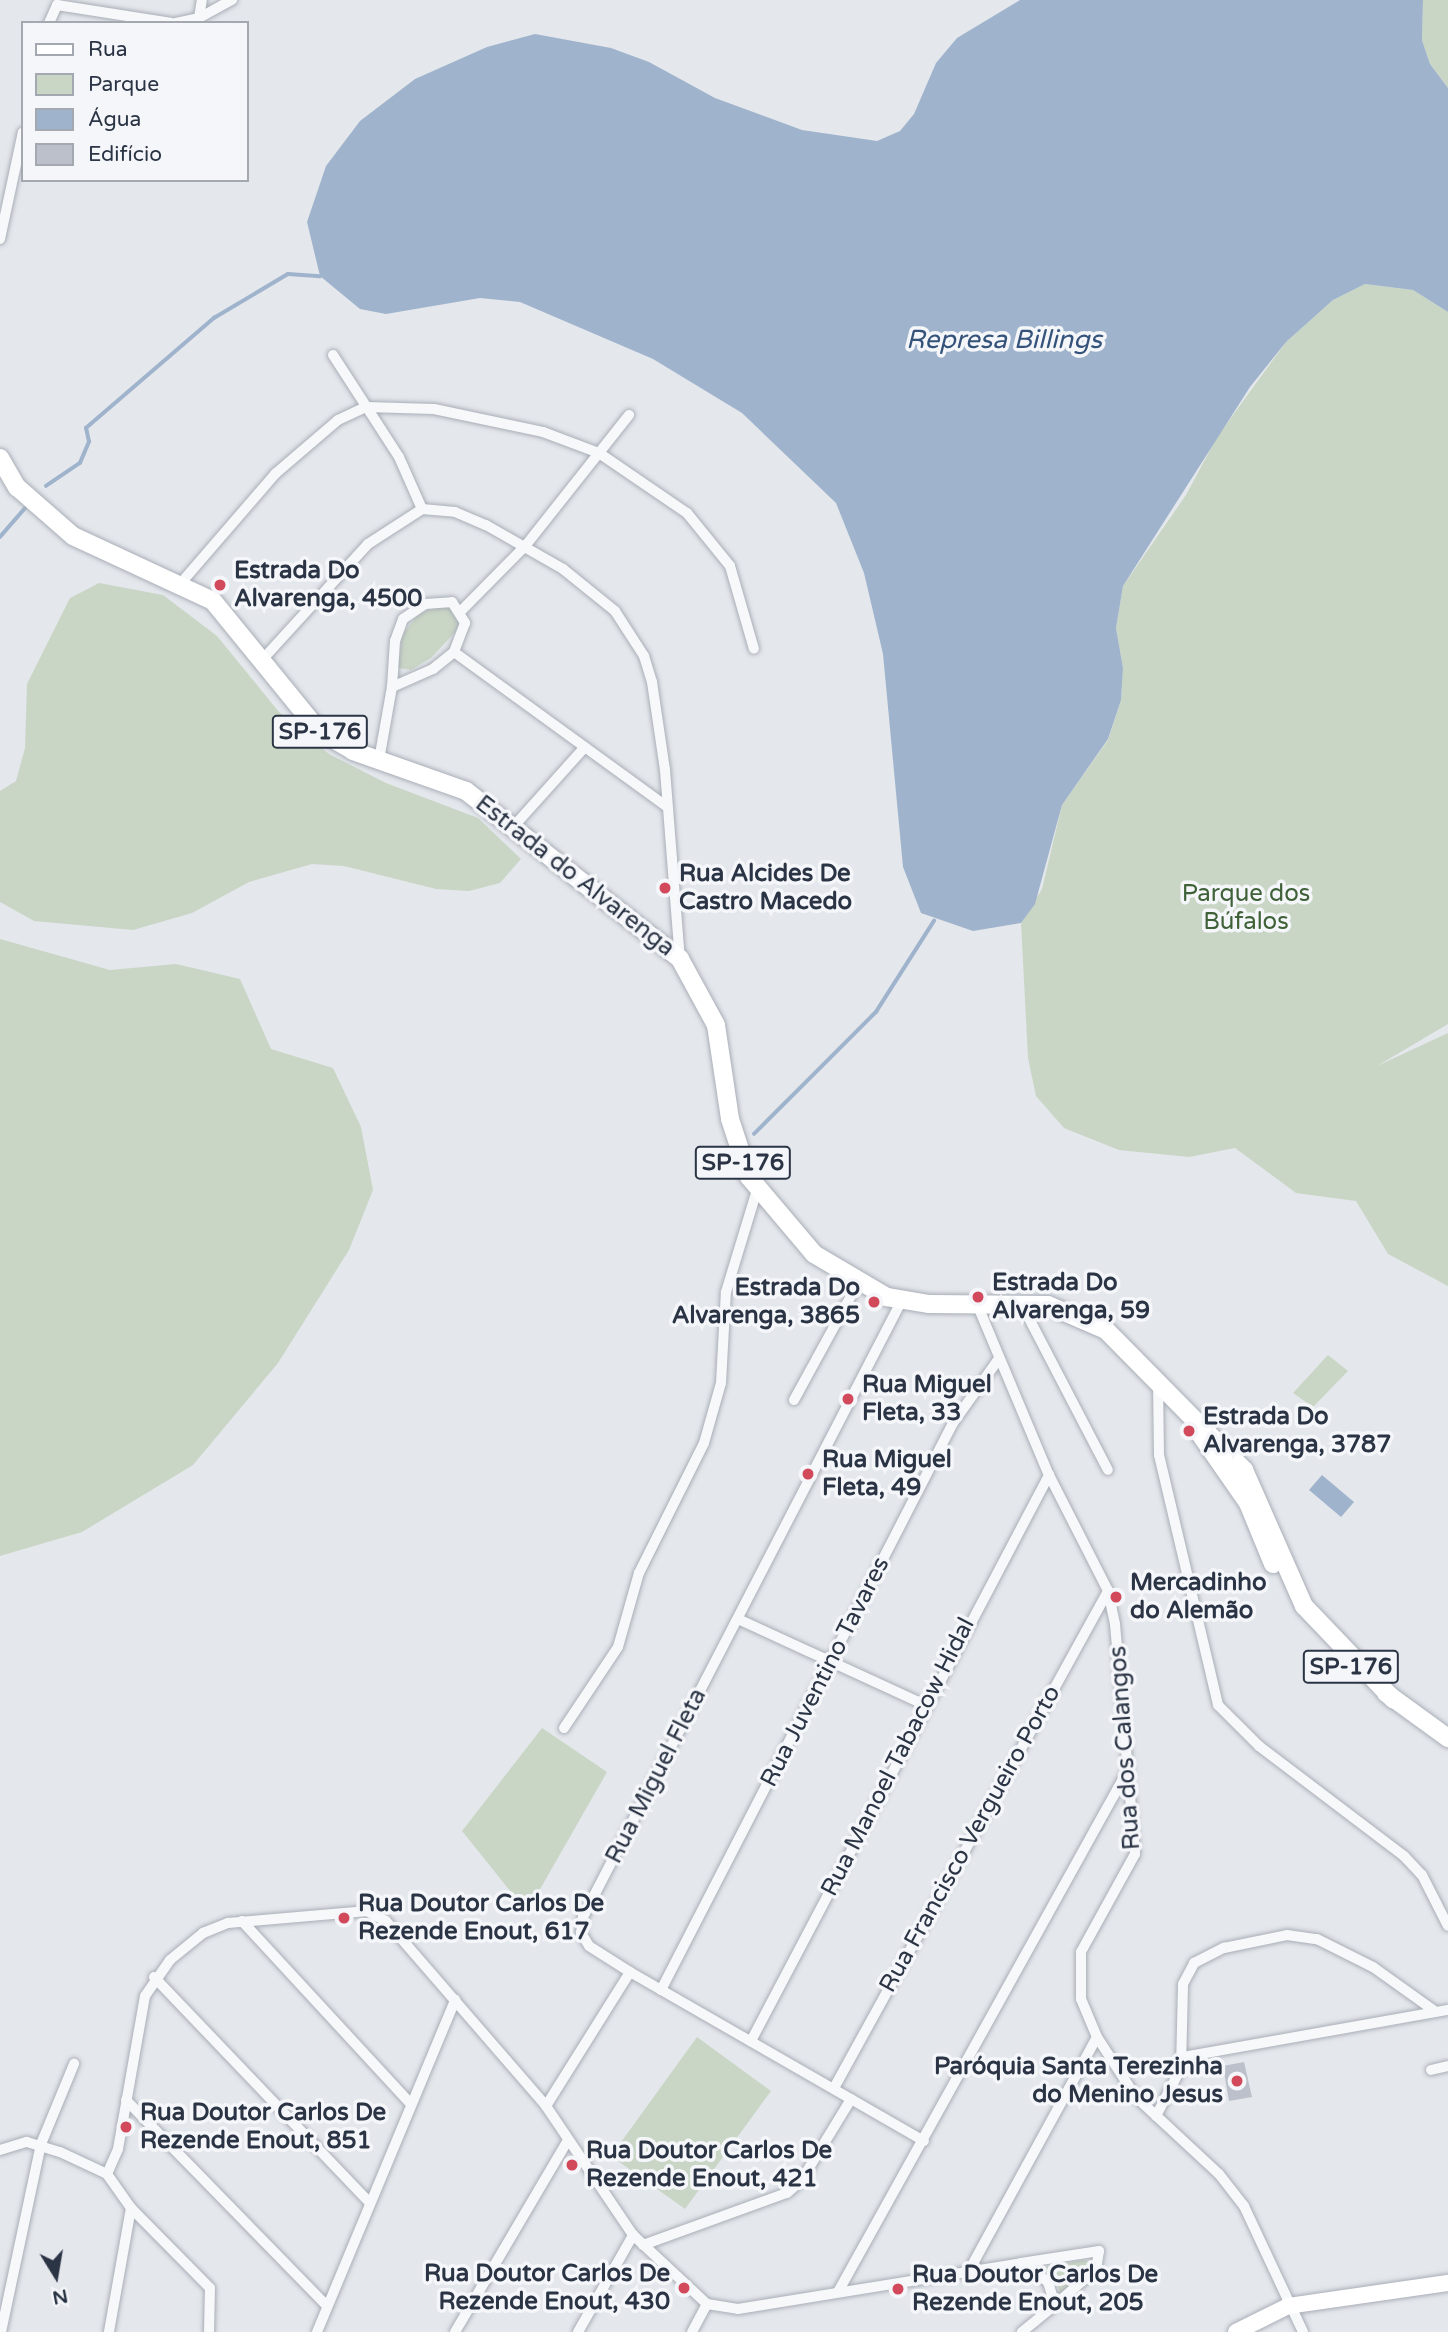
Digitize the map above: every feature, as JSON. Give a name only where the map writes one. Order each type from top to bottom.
[{"type":"main road","name":"Estrada do Alvarenga","points":[[0,458],[17,487],[73,536],[181,583],[213,601],[319,731],[379,760],[449,782],[514,826],[680,960],[716,1025],[737,1147],[758,1187],[814,1254],[858,1283],[902,1300],[1048,1305],[1089,1320],[1158,1383],[1244,1470],[1304,1606],[1393,1699],[1448,1738]]},
{"type":"main road","points":[[1236,2332],[1287,2306],[1448,2283]]},
{"type":"street","points":[[199,18],[202,0]]},
{"type":"street","points":[[184,21],[199,18],[232,0]]},
{"type":"street","points":[[50,21],[55,3],[162,21]]},
{"type":"street","points":[[0,239],[9,178],[21,139]]},
{"type":"street","points":[[0,167],[9,178]]},
{"type":"street","points":[[333,355],[399,457],[422,509]]},
{"type":"street","points":[[181,583],[275,474],[338,420],[366,407],[475,417],[543,432],[599,453],[710,535],[730,566],[754,649]]},
{"type":"street","points":[[462,610],[526,545],[628,415]]},
{"type":"street","points":[[262,660],[368,544],[422,509],[455,512],[526,545],[615,611],[644,656],[660,723],[680,960]]},
{"type":"street","points":[[379,760],[392,687],[393,649],[403,620],[439,601],[452,602],[462,610],[465,623],[454,652],[433,669],[392,687]]},
{"type":"street","points":[[454,652],[666,806]]},
{"type":"street","points":[[514,826],[585,747]]},
{"type":"street","points":[[564,1728],[614,1655],[639,1573],[704,1443],[721,1383],[726,1292],[758,1187]]},
{"type":"street","points":[[794,1400],[858,1283]]},
{"type":"street","name":"Rua Miguel Fleta","points":[[902,1300],[583,1917],[581,1933],[589,1946],[631,1972],[924,2141]]},
{"type":"street","points":[[1021,1303],[1108,1470]]},
{"type":"street","name":"Rua dos Calangos","points":[[977,1304],[998,1360],[1049,1475],[1108,1591],[1129,1768],[1133,1863],[1081,1952],[1078,1968],[1081,1999],[1097,2037],[1156,2116],[1219,2174],[1244,2206],[1262,2236],[1287,2306],[1303,2332]]},
{"type":"street","name":"Rua Juventino Tavares","points":[[661,1990],[966,1400],[998,1360]]},
{"type":"street","points":[[1158,1383],[1159,1455],[1218,1705],[1259,1746],[1404,1856],[1422,1875],[1448,1926]]},
{"type":"street","name":"Rua Manoel Tabacow Hidal","points":[[751,2041],[925,1705],[1049,1475]]},
{"type":"street","name":"Rua Francisco Vergueiro Porto","points":[[834,2088],[1108,1591]]},
{"type":"street","points":[[738,1619],[925,1705]]},
{"type":"street","points":[[838,2292],[1129,1768]]},
{"type":"street","points":[[107,2174],[116,2160],[145,1996],[154,1977],[202,1933],[242,1921],[375,1913],[455,2000],[546,2106],[566,2142],[633,2235],[708,2305],[738,2309],[970,2269],[1099,2251],[1096,2269],[1023,2332]]},
{"type":"street","points":[[242,1921],[410,2104]]},
{"type":"street","points":[[1156,2116],[1183,2057],[1181,1998],[1194,1963],[1224,1948],[1287,1935],[1336,1946],[1442,2011]]},
{"type":"street","points":[[546,2106],[631,1972]]},
{"type":"street","points":[[154,1977],[369,2202]]},
{"type":"street","points":[[317,2332],[455,2000]]},
{"type":"street","points":[[1183,2057],[1442,2011]]},
{"type":"street","points":[[970,2269],[1097,2037]]},
{"type":"street","points":[[1,2332],[15,2247],[41,2144],[74,2064]]},
{"type":"street","points":[[1431,2070],[1448,2066]]},
{"type":"street","points":[[643,2245],[787,2193],[801,2181],[850,2099]]},
{"type":"street","points":[[126,2100],[327,2306]]},
{"type":"street","points":[[455,2332],[566,2142]]},
{"type":"street","points":[[0,2150],[18,2143],[41,2144],[107,2174],[131,2207],[210,2288],[209,2332]]},
{"type":"street","points":[[109,2332],[131,2207]]},
{"type":"street","points":[[578,2332],[633,2235]]},
{"type":"street","points":[[1021,2263],[1048,2282],[1055,2305]]},
{"type":"street","points":[[692,2332],[708,2305]]},
{"type":"green space","points":[[1423,0],[1448,0],[1448,88],[1430,64],[1422,40]]},
{"type":"green space","name":"Parque dos Búfalos","points":[[1365,284],[1413,290],[1448,312],[1448,1024],[1377,1066],[1448,1033],[1448,1286],[1388,1254],[1356,1201],[1296,1193],[1235,1148],[1189,1157],[1119,1150],[1064,1128],[1036,1096],[1028,1058],[1021,923],[1042,889],[1062,805],[1108,740],[1121,700],[1123,668],[1116,628],[1123,586],[1186,495],[1217,437],[1286,342],[1333,300]]},
{"type":"green space","points":[[99,583],[163,595],[217,636],[279,712],[329,754],[386,783],[478,818],[521,859],[500,883],[469,891],[436,889],[344,866],[312,864],[249,882],[192,913],[133,930],[34,921],[0,902],[0,791],[16,781],[25,748],[27,684],[70,598]]},
{"type":"green space","points":[[433,608],[449,608],[462,618],[459,628],[431,658],[411,670],[398,668],[402,635],[418,615]]},
{"type":"green space","points":[[0,939],[110,970],[176,964],[240,979],[271,1049],[333,1068],[361,1127],[373,1190],[349,1250],[278,1363],[193,1465],[82,1532],[0,1556]]},
{"type":"green space","points":[[1328,1355],[1348,1371],[1313,1407],[1293,1393]]},
{"type":"green space","points":[[542,1728],[607,1772],[527,1912],[462,1831]]},
{"type":"green space","points":[[697,2037],[771,2091],[685,2209],[611,2156]]},
{"type":"green space","points":[[1089,2261],[1087,2271],[1060,2294],[1057,2283],[1041,2268]]},
{"type":"water","name":"Represa Billings","points":[[1020,0],[1423,0],[1422,40],[1430,64],[1448,88],[1448,312],[1413,290],[1365,284],[1333,300],[1286,342],[1250,387],[1123,586],[1116,628],[1123,668],[1121,700],[1108,739],[1062,805],[1035,904],[1021,923],[973,931],[921,913],[903,867],[883,654],[864,573],[836,503],[742,413],[653,359],[520,302],[480,298],[386,314],[360,309],[320,276],[307,222],[326,166],[360,121],[415,79],[487,47],[535,34],[611,48],[649,62],[715,98],[802,130],[877,141],[900,131],[914,114],[936,63],[957,38]]},
{"type":"water","points":[[1322,1475],[1354,1502],[1341,1517],[1309,1490]]},
{"type":"building","name":"Paróquia Santa Terezinha do Menino Jesus","points":[[1244,2062],[1252,2097],[1229,2101],[1223,2066]]},
{"type":"waterway","points":[[46,486],[80,463],[89,442],[86,428],[214,318],[288,274],[320,276]]},
{"type":"waterway","points":[[0,537],[25,508]]},
{"type":"waterway","points":[[754,1134],[876,1012],[934,921]]},
{"type":"place","name":"Estrada Do Alvarenga, 4500","points":[[220,585]]},
{"type":"place","name":"Rua Alcides De Castro Macedo","points":[[665,888]]},
{"type":"place","name":"Estrada Do Alvarenga, 59","points":[[978,1297]]},
{"type":"place","name":"Estrada Do Alvarenga, 3865","points":[[874,1302]]},
{"type":"place","name":"Rua Miguel Fleta, 33","points":[[848,1399]]},
{"type":"place","name":"Estrada Do Alvarenga, 3787","points":[[1189,1431]]},
{"type":"place","name":"Rua Miguel Fleta, 49","points":[[808,1474]]},
{"type":"place","name":"Mercadinho do Alemão","points":[[1116,1597]]},
{"type":"place","name":"Rua Doutor Carlos De Rezende Enout, 617","points":[[344,1918]]},
{"type":"place","name":"Paróquia Santa Terezinha do Menino Jesus","points":[[1237,2081]]},
{"type":"place","name":"Rua Doutor Carlos De Rezende Enout, 851","points":[[126,2127]]},
{"type":"place","name":"Rua Doutor Carlos De Rezende Enout, 421","points":[[572,2165]]},
{"type":"place","name":"Rua Doutor Carlos De Rezende Enout, 430","points":[[684,2288]]},
{"type":"place","name":"Rua Doutor Carlos De Rezende Enout, 205","points":[[898,2289]]}]
